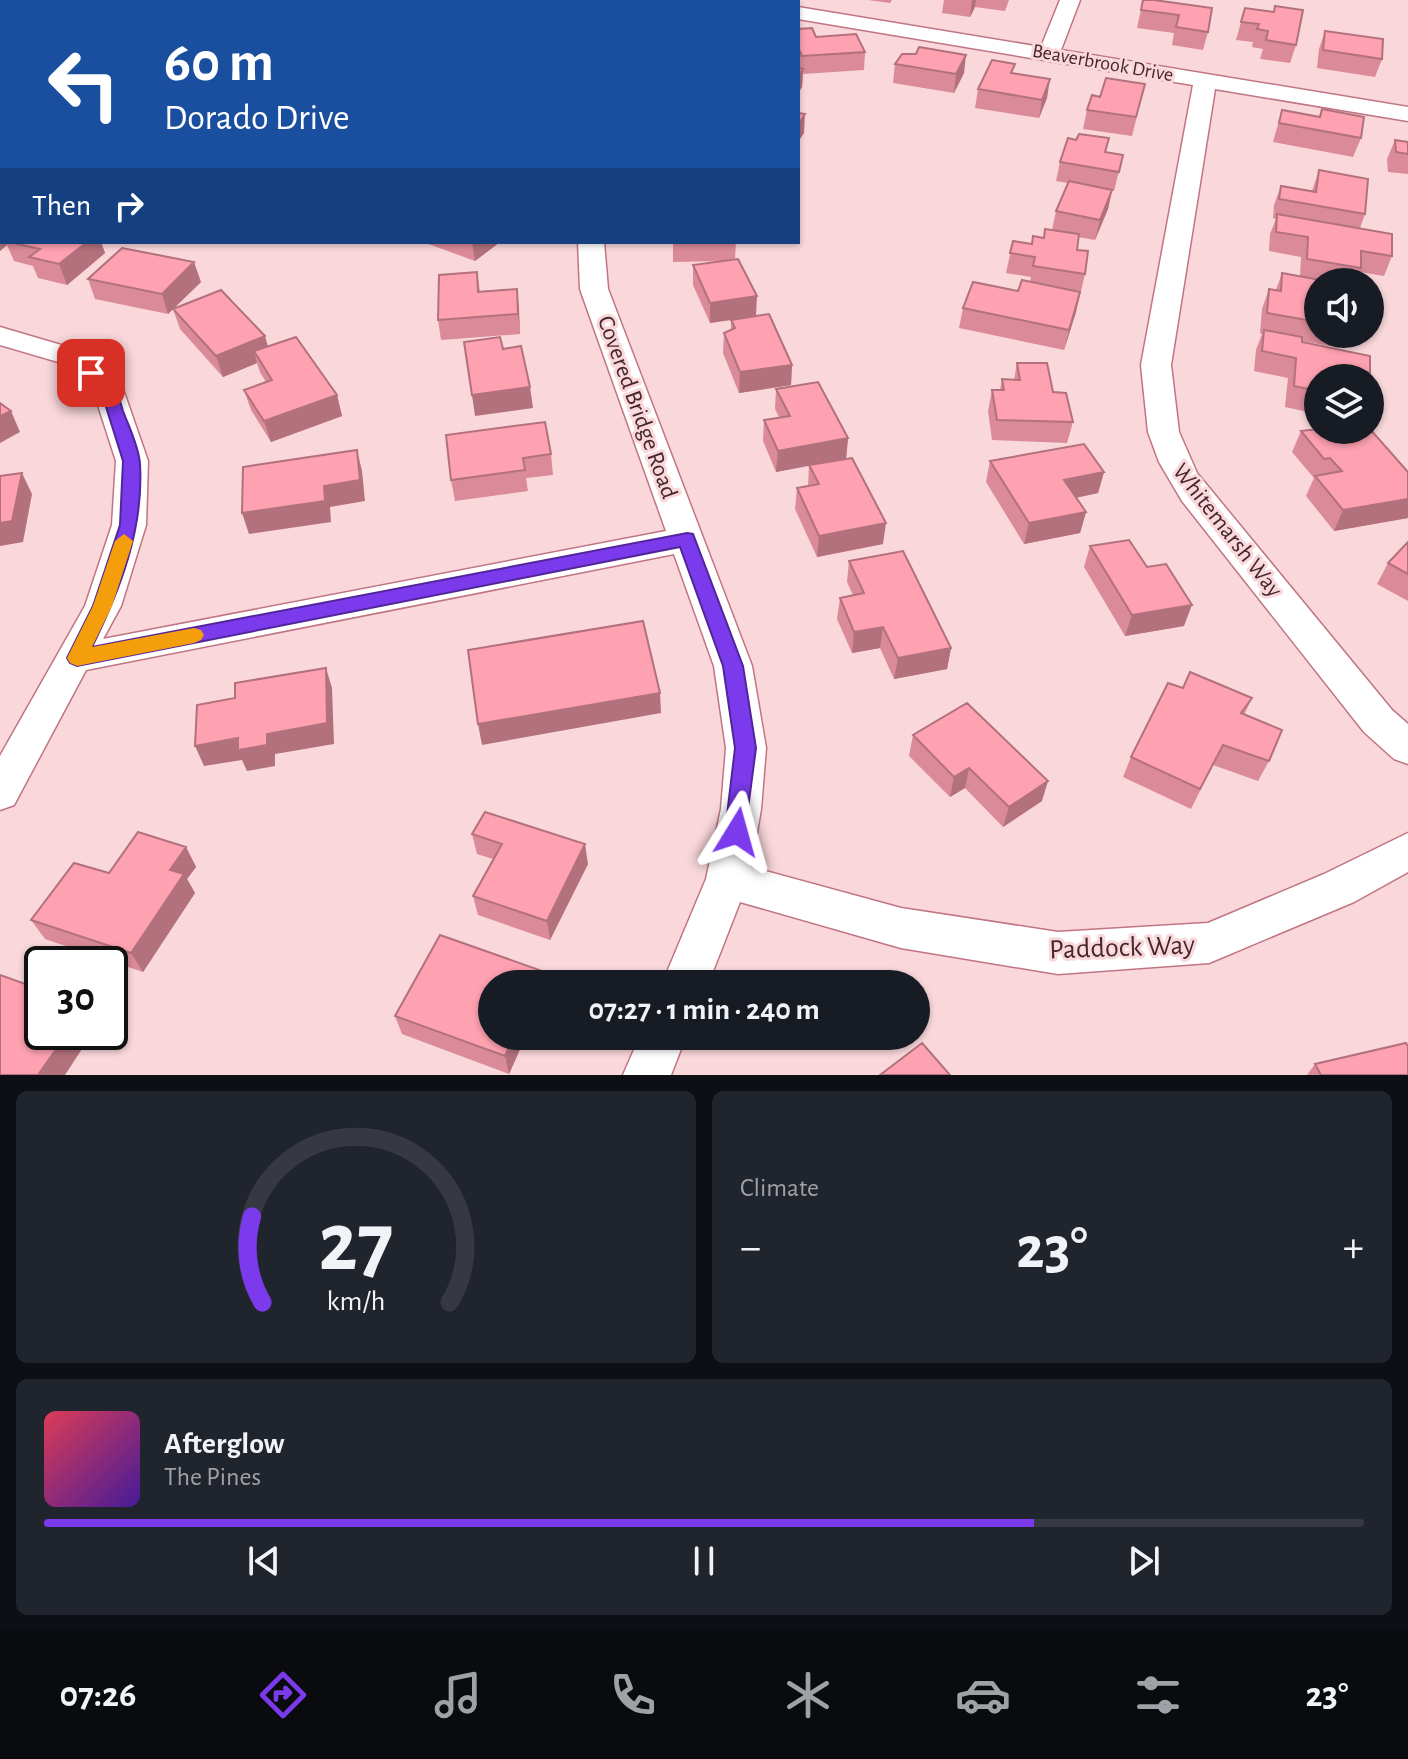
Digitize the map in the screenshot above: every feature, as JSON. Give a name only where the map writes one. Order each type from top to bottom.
[{"type":"street","points":[[1049,53],[1070,0]]},
{"type":"street","name":"Beaverbrook Drive","points":[[800,13],[1408,114]]},
{"type":"street","name":"Whitemarsh Way","points":[[1205,80],[1156,365],[1158,408],[1171,458],[1194,493],[1378,721],[1408,748]]},
{"type":"street","name":"Covered Bridge Road","points":[[591,244],[594,289],[733,666],[746,748],[741,809],[727,879],[691,970]]},
{"type":"street","points":[[0,336],[75,358],[108,389],[132,461],[129,525],[103,606],[0,793]]},
{"type":"street","points":[[77,658],[687,539]]},
{"type":"street","name":"Paddock Way","points":[[727,879],[901,928],[1058,953],[1209,943],[1339,888],[1408,851]]},
{"type":"street","points":[[647,1075],[657,1050]]},
{"type":"building","points":[[1143,0],[1212,8],[1208,32],[1176,27],[1179,15],[1141,10]]},
{"type":"building","points":[[1275,6],[1303,10],[1296,45],[1266,40],[1268,31],[1257,29],[1259,24],[1241,22],[1245,8],[1274,12]]},
{"type":"building","points":[[812,28],[816,37],[856,34],[865,52],[802,56],[800,29]]},
{"type":"building","points":[[1325,31],[1383,39],[1382,59],[1323,50]]},
{"type":"building","points":[[919,47],[966,55],[956,74],[895,64],[902,54],[916,54]]},
{"type":"building","points":[[992,60],[1015,64],[1011,73],[1050,79],[1042,100],[978,89]]},
{"type":"building","points":[[1106,78],[1145,84],[1136,117],[1087,110],[1092,95],[1100,97]]},
{"type":"building","points":[[1322,109],[1364,117],[1361,138],[1279,123],[1282,110],[1320,117]]},
{"type":"building","points":[[1079,134],[1109,138],[1105,152],[1123,155],[1119,172],[1060,162],[1068,138],[1076,140]]},
{"type":"building","points":[[1395,140],[1408,142],[1408,154],[1396,152]]},
{"type":"building","points":[[1319,170],[1368,179],[1365,214],[1279,199],[1281,186],[1316,192]]},
{"type":"building","points":[[1069,181],[1112,190],[1100,220],[1056,211]]},
{"type":"building","points":[[1277,214],[1392,234],[1392,256],[1361,251],[1361,268],[1307,259],[1308,237],[1276,232]]},
{"type":"building","points":[[1045,229],[1079,234],[1077,250],[1088,251],[1085,274],[1033,266],[1035,257],[1010,253],[1013,241],[1032,244],[1033,236],[1044,238]]},
{"type":"building","points":[[18,244],[84,244],[59,264],[29,257],[40,249]]},
{"type":"building","points":[[122,248],[194,262],[162,294],[88,279]]},
{"type":"building","points":[[738,259],[757,296],[710,303],[693,265]]},
{"type":"building","points":[[477,272],[478,292],[517,289],[518,314],[438,320],[439,275]]},
{"type":"building","points":[[1282,273],[1304,277],[1304,320],[1267,313],[1269,289],[1281,291]]},
{"type":"building","points":[[1022,280],[1080,292],[1069,330],[963,308],[973,282],[1018,291]]},
{"type":"building","points":[[221,290],[265,336],[216,356],[173,309]]},
{"type":"building","points":[[769,314],[792,365],[740,372],[724,333],[735,328],[731,320]]},
{"type":"building","points":[[1264,330],[1302,337],[1304,348],[1331,348],[1370,356],[1370,364],[1304,364],[1304,388],[1294,386],[1296,358],[1262,351]]},
{"type":"building","points":[[296,337],[337,395],[264,421],[244,390],[272,380],[254,351]]},
{"type":"building","points":[[500,337],[503,349],[521,346],[530,387],[472,395],[464,342]]},
{"type":"building","points":[[1017,363],[1047,363],[1053,392],[1066,393],[1073,422],[997,420],[992,390],[1004,390],[1002,379],[1020,380]]},
{"type":"building","points":[[818,382],[848,438],[778,451],[764,420],[790,416],[776,389]]},
{"type":"building","points":[[0,403],[11,411],[0,416]]},
{"type":"building","points":[[545,422],[551,454],[523,458],[525,470],[451,480],[446,435]]},
{"type":"building","points":[[1084,444],[1104,472],[1064,480],[1086,512],[1029,523],[990,461]]},
{"type":"building","points":[[1312,444],[1383,444],[1408,472],[1408,499],[1343,510],[1315,476],[1342,471],[1330,458],[1324,459]]},
{"type":"building","points":[[357,450],[360,480],[324,486],[325,501],[242,513],[243,467]]},
{"type":"building","points":[[852,458],[886,523],[819,536],[797,488],[819,484],[809,465]]},
{"type":"building","points":[[22,473],[12,521],[0,523],[0,476]]},
{"type":"building","points":[[1129,540],[1147,567],[1166,564],[1192,605],[1132,615],[1090,546]]},
{"type":"building","points":[[1408,542],[1408,574],[1388,563]]},
{"type":"building","points":[[903,551],[951,648],[898,658],[883,627],[854,632],[840,598],[864,593],[849,561]]},
{"type":"building","points":[[643,621],[660,693],[478,724],[468,650]]},
{"type":"building","points":[[326,668],[327,723],[267,734],[267,745],[238,750],[238,738],[195,746],[197,705],[235,698],[235,683]]},
{"type":"building","points":[[1190,672],[1252,698],[1241,713],[1282,730],[1269,761],[1223,745],[1200,789],[1131,757],[1168,683],[1183,688]]},
{"type":"building","points":[[967,703],[1048,781],[1009,807],[969,768],[954,777],[913,735]]},
{"type":"building","points":[[485,812],[585,844],[547,921],[473,896],[502,844],[472,834]]},
{"type":"building","points":[[138,832],[186,847],[170,870],[184,874],[131,953],[128,946],[110,946],[31,920],[74,863],[109,873]]},
{"type":"building","points":[[440,935],[539,970],[478,970],[478,1046],[395,1016]]},
{"type":"building","points":[[0,975],[24,984],[24,1050],[55,1050],[38,1075],[0,1075]]},
{"type":"building","points":[[1406,1043],[1408,1075],[1321,1075],[1315,1064]]},
{"type":"building","points":[[488,1050],[508,1050],[505,1056]]},
{"type":"building","points":[[913,1050],[928,1050],[950,1075],[880,1075]]},
{"type":"slow traffic","points":[[124,541],[103,606],[77,658],[194,635]]},
{"type":"route","points":[[91,373],[108,389],[132,461],[129,525],[103,606],[77,658],[687,539],[733,666],[746,748],[737,832]]}]
